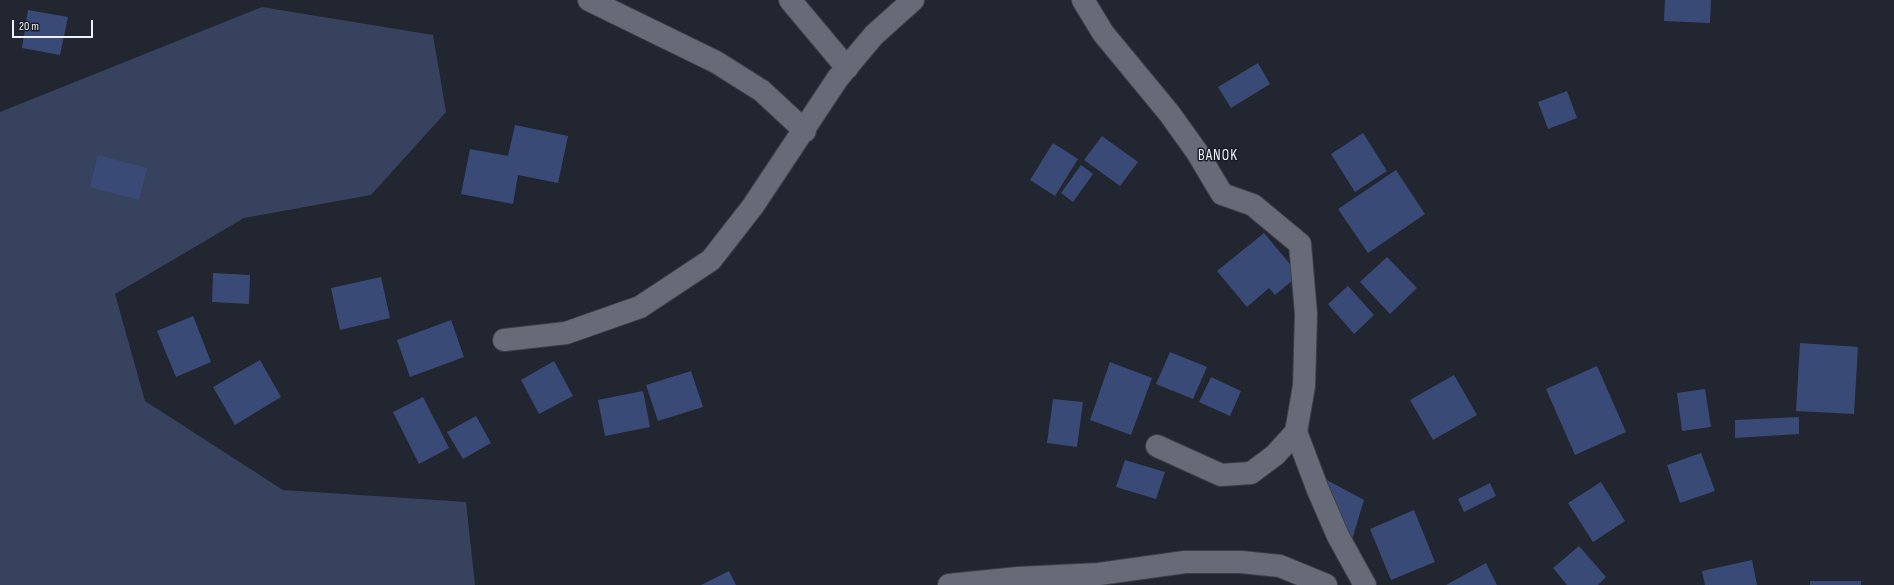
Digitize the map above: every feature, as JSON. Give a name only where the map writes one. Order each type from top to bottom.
[{"type":"street","points":[[589,0],[716,62],[762,91],[805,131]]},
{"type":"street","points":[[790,0],[847,68]]},
{"type":"street","points":[[504,340],[566,333],[640,306],[711,260],[753,206],[805,131],[838,78],[874,35],[913,0]]},
{"type":"street","points":[[1083,0],[1103,33],[1169,113],[1197,152],[1222,194],[1253,206],[1300,244],[1306,314],[1304,386],[1296,432],[1318,490],[1338,536],[1365,585]]},
{"type":"street","points":[[1157,446],[1220,475],[1250,473],[1275,455],[1296,432]]},
{"type":"street","points":[[949,585],[1018,578],[1099,574],[1185,562],[1241,562],[1280,566],[1326,585]]},
{"type":"shaded area","points":[[262,7],[433,35],[446,112],[371,195],[244,218],[115,294],[145,401],[283,490],[466,502],[475,585],[0,585],[0,112]]},
{"type":"building","points":[[1665,0],[1711,0],[1710,23],[1664,21]]},
{"type":"building","points":[[28,10],[68,17],[60,55],[22,48]]},
{"type":"building","points":[[1258,63],[1270,84],[1231,108],[1218,87]]},
{"type":"building","points":[[1567,91],[1577,118],[1548,129],[1538,102]]},
{"type":"building","points":[[515,125],[568,136],[558,183],[518,175],[513,204],[461,194],[470,149],[508,156]]},
{"type":"building","points":[[1363,133],[1387,171],[1355,192],[1331,154]]},
{"type":"building","points":[[1102,136],[1138,162],[1120,186],[1084,160]]},
{"type":"building","points":[[1053,143],[1078,159],[1055,196],[1030,180]]},
{"type":"building","points":[[98,155],[147,168],[139,200],[90,187]]},
{"type":"building","points":[[1081,165],[1093,174],[1073,202],[1061,193]]},
{"type":"building","points":[[1396,170],[1425,214],[1368,253],[1338,209]]},
{"type":"building","points":[[1264,233],[1299,275],[1275,295],[1269,288],[1247,307],[1217,271]]},
{"type":"building","points":[[1387,257],[1417,288],[1390,314],[1360,282]]},
{"type":"building","points":[[213,273],[250,275],[249,304],[212,302]]},
{"type":"building","points":[[381,277],[390,318],[340,330],[331,288]]},
{"type":"building","points":[[1348,286],[1374,315],[1354,334],[1328,304]]},
{"type":"building","points":[[193,316],[211,362],[176,377],[157,331]]},
{"type":"building","points":[[451,320],[464,357],[410,377],[397,340]]},
{"type":"building","points":[[1800,343],[1858,347],[1854,414],[1796,411]]},
{"type":"building","points":[[1170,352],[1207,367],[1193,399],[1156,384]]},
{"type":"building","points":[[260,360],[281,397],[235,425],[213,387]]},
{"type":"building","points":[[554,361],[573,396],[539,414],[521,380]]},
{"type":"building","points":[[1110,362],[1152,378],[1131,435],[1090,420]]},
{"type":"building","points":[[1597,366],[1626,432],[1575,455],[1546,389]]},
{"type":"building","points":[[691,371],[703,407],[658,421],[646,385]]},
{"type":"building","points":[[1454,375],[1477,415],[1433,440],[1410,400]]},
{"type":"building","points":[[1211,377],[1241,391],[1230,416],[1199,402]]},
{"type":"building","points":[[1705,389],[1711,427],[1682,431],[1677,393]]},
{"type":"building","points":[[643,391],[650,427],[605,436],[598,400]]},
{"type":"building","points":[[423,397],[449,448],[419,464],[393,412]]},
{"type":"building","points":[[1053,399],[1083,402],[1077,447],[1047,443]]},
{"type":"building","points":[[476,416],[491,443],[463,459],[447,432]]},
{"type":"building","points":[[1799,417],[1799,434],[1735,438],[1735,420]]},
{"type":"building","points":[[1701,453],[1715,491],[1680,503],[1667,465]]},
{"type":"building","points":[[1125,460],[1165,472],[1156,499],[1116,487]]},
{"type":"building","points":[[1325,479],[1364,500],[1351,543]]},
{"type":"building","points":[[1601,482],[1625,521],[1593,542],[1568,503]]},
{"type":"building","points":[[1490,483],[1496,496],[1464,512],[1458,499]]},
{"type":"building","points":[[1414,510],[1435,562],[1391,580],[1370,529]]},
{"type":"building","points":[[1579,546],[1606,577],[1598,585],[1567,585],[1553,568]]},
{"type":"building","points":[[1752,560],[1757,585],[1705,585],[1702,571]]},
{"type":"building","points":[[1486,563],[1497,585],[1446,585]]},
{"type":"building","points":[[729,571],[736,585],[701,585]]},
{"type":"building","points":[[1810,581],[1861,581],[1861,585],[1810,585]]},
{"type":"district","name":"BANOK","points":[[1218,156]]}]
